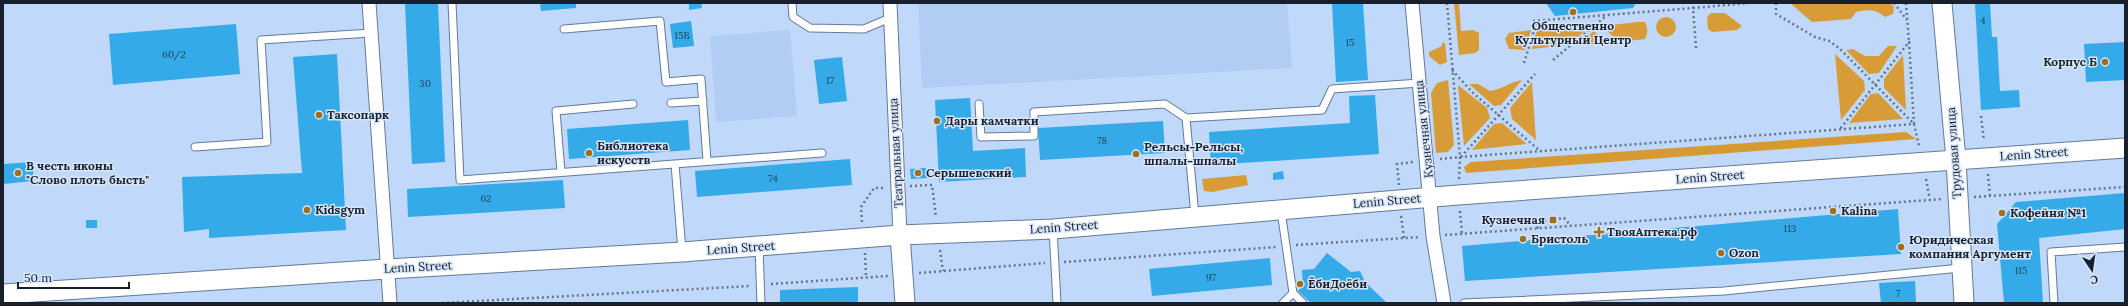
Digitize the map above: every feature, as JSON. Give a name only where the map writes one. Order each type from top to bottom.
[{"type":"main road","name":"Трудовая улица","points":[[1942,3],[1956,160],[1964,303]]},
{"type":"main road","name":"Lenin Street","points":[[3,294],[759,247],[900,235],[1053,229],[1281,211],[1431,197],[2125,148]]},
{"type":"main road","name":"Театральная улица","points":[[900,235],[905,303]]},
{"type":"street","points":[[369,3],[390,303]]},
{"type":"street","name":"Театральная улица","points":[[890,3],[900,235]]},
{"type":"street","name":"Кузнечная улица","points":[[1412,3],[1431,197],[1433,236],[1444,303]]},
{"type":"lane","points":[[452,3],[460,180],[822,153]]},
{"type":"lane","points":[[792,3],[793,17],[810,28],[864,29],[890,18]]},
{"type":"lane","points":[[564,29],[660,21],[666,82],[701,79],[707,162]]},
{"type":"lane","points":[[195,147],[267,142],[261,40],[371,32]]},
{"type":"lane","points":[[979,104],[981,137],[1034,136],[1034,112],[1165,104],[1186,118],[1322,110],[1332,89],[1420,84]]},
{"type":"lane","points":[[671,103],[703,101]]},
{"type":"lane","points":[[562,172],[556,111],[633,104]]},
{"type":"lane","points":[[1186,118],[1195,218]]},
{"type":"lane","points":[[675,164],[682,252]]},
{"type":"lane","points":[[1281,211],[1293,293],[1303,303]]},
{"type":"lane","points":[[1053,229],[1056,303]]},
{"type":"lane","points":[[759,247],[761,303]]},
{"type":"lane","points":[[2054,303],[2051,252],[2125,247]]},
{"type":"lane","points":[[1464,303],[1724,291],[1961,268]]},
{"type":"lane","points":[[1283,303],[1293,293]]},
{"type":"path","points":[[1447,3],[1460,157]]},
{"type":"path","points":[[1694,3],[1693,8],[1696,48]]},
{"type":"path","points":[[1524,63],[1535,21],[1749,3]]},
{"type":"path","points":[[1776,3],[1776,14],[1815,37],[1829,41],[1839,48],[1914,124]]},
{"type":"path","points":[[1894,3],[1908,21]]},
{"type":"path","points":[[1906,3],[1914,124]]},
{"type":"path","points":[[1553,60],[1607,15]]},
{"type":"path","points":[[1840,129],[1909,42]]},
{"type":"path","points":[[1452,69],[1472,92],[1500,114],[1540,151]]},
{"type":"path","points":[[1460,157],[1535,74]]},
{"type":"path","points":[[1460,157],[1914,124]]},
{"type":"path","points":[[1536,229],[1544,221],[1564,218],[1570,226]]},
{"type":"shaded area","points":[[918,3],[1287,3],[1292,68],[922,88]]},
{"type":"shaded area","points":[[1454,3],[1459,3],[1461,31],[1473,30],[1479,33],[1479,50],[1475,53],[1459,55]]},
{"type":"shaded area","points":[[1790,3],[1890,3],[1894,7],[1893,14],[1885,17],[1875,11],[1864,10],[1856,12],[1851,19],[1812,22]]},
{"type":"shaded area","points":[[1711,13],[1725,13],[1742,26],[1737,30],[1712,32],[1708,29],[1707,17]]},
{"type":"shaded area","points":[[1662,17],[1670,17],[1676,23],[1676,31],[1670,37],[1662,37],[1656,31],[1656,23]]},
{"type":"shaded area","points":[[1645,22],[1646,24],[1647,35],[1645,39],[1619,42],[1602,26]]},
{"type":"shaded area","points":[[1587,25],[1590,27],[1567,45],[1532,49],[1537,29]]},
{"type":"shaded area","points":[[790,30],[797,116],[716,122],[710,36]]},
{"type":"shaded area","points":[[1531,30],[1525,50],[1509,49],[1505,39],[1509,33]]},
{"type":"shaded area","points":[[1594,31],[1603,40],[1602,44],[1577,45]]},
{"type":"shaded area","points":[[1442,43],[1445,43],[1447,62],[1440,65],[1429,56],[1429,52],[1442,46]]},
{"type":"shaded area","points":[[1888,46],[1897,46],[1879,73],[1869,74],[1846,50],[1853,49],[1865,56],[1879,56]]},
{"type":"shaded area","points":[[1835,54],[1864,81],[1865,90],[1841,120]]},
{"type":"shaded area","points":[[1903,55],[1906,110],[1884,88],[1884,79]]},
{"type":"shaded area","points":[[1448,80],[1454,145],[1448,152],[1436,153],[1431,93],[1437,83]]},
{"type":"shaded area","points":[[1522,80],[1501,105],[1494,106],[1469,84],[1478,84],[1490,91]]},
{"type":"shaded area","points":[[1532,82],[1536,140],[1512,119],[1510,108]]},
{"type":"shaded area","points":[[1458,85],[1487,108],[1490,118],[1464,146]]},
{"type":"shaded area","points":[[1878,93],[1903,119],[1849,123],[1871,94]]},
{"type":"shaded area","points":[[1502,123],[1527,144],[1472,150],[1494,124]]},
{"type":"shaded area","points":[[1906,132],[1916,139],[1466,173],[1464,167],[1471,162]]},
{"type":"shaded area","points":[[1246,175],[1248,185],[1212,192],[1204,191],[1202,179]]},
{"type":"building","points":[[405,3],[438,3],[445,162],[412,164]]},
{"type":"building","points":[[540,3],[576,3],[576,8],[541,11]]},
{"type":"building","points":[[689,3],[701,3],[702,8],[689,10]]},
{"type":"building","points":[[1332,3],[1363,3],[1368,80],[1336,82]]},
{"type":"building","name":"Общественно Культурный Центр","points":[[1546,3],[1636,3],[1633,8],[1555,16]]},
{"type":"building","points":[[1975,3],[1990,3],[1992,37],[1997,37],[2000,91],[2019,90],[2020,107],[1981,110]]},
{"type":"building","points":[[691,21],[694,46],[673,48],[670,24]]},
{"type":"building","points":[[236,24],[240,74],[113,85],[109,34]]},
{"type":"building","name":"Корпус Б","points":[[2125,42],[2125,80],[2086,82],[2084,44]]},
{"type":"building","name":"Таксопарк","points":[[337,54],[346,230],[209,238],[209,229],[184,232],[182,177],[302,173],[293,57]]},
{"type":"building","points":[[842,57],[847,101],[819,104],[814,60]]},
{"type":"building","points":[[1375,95],[1379,154],[1211,165],[1209,132],[1350,123],[1349,96]]},
{"type":"building","points":[[970,98],[973,151],[1025,148],[1026,177],[939,182],[935,100]]},
{"type":"building","points":[[688,120],[690,150],[569,159],[567,129]]},
{"type":"building","points":[[1163,121],[1165,153],[1040,160],[1038,128]]},
{"type":"building","points":[[850,159],[852,185],[697,197],[695,171]]},
{"type":"building","name":"В честь иконы \"Слово плоть бысть\"","points":[[33,162],[33,181],[3,184],[3,164]]},
{"type":"building","name":"Серышевский","points":[[926,168],[927,178],[911,179],[910,169]]},
{"type":"building","points":[[1283,171],[1284,179],[1273,180],[1273,173]]},
{"type":"building","points":[[563,180],[565,208],[408,217],[407,189]]},
{"type":"building","points":[[2125,193],[2125,229],[2039,238],[2043,303],[2004,303],[1997,224],[2016,202]]},
{"type":"building","points":[[1898,209],[1901,254],[1465,281],[1462,246]]},
{"type":"building","points":[[86,220],[97,220],[97,228],[86,228]]},
{"type":"building","points":[[1327,253],[1351,272],[1360,271],[1365,282],[1387,303],[1311,303],[1298,291],[1303,284],[1302,270],[1314,269]]},
{"type":"building","points":[[1270,258],[1272,285],[1152,296],[1149,269]]},
{"type":"building","points":[[1915,281],[1916,303],[1881,303],[1879,283]]},
{"type":"building","points":[[858,287],[858,303],[780,303],[780,290]]},
{"type":"place","name":"Общественно Культурный Центр","points":[[1573,12]]},
{"type":"place","name":"Корпус Б","points":[[2105,62]]},
{"type":"place","name":"Таксопарк","points":[[319,115]]},
{"type":"place","name":"Дары камчатки","points":[[937,121]]},
{"type":"place","name":"Библиотека искусств","points":[[589,153]]},
{"type":"place","name":"Рельсы-Рельсы, шпалы-шпалы","points":[[1136,154]]},
{"type":"place","name":"В честь иконы \"Слово плоть бысть\"","points":[[18,173]]},
{"type":"place","name":"Серышевский","points":[[918,173]]},
{"type":"place","name":"Kidsgym","points":[[307,210]]},
{"type":"place","name":"Kalina","points":[[1833,211]]},
{"type":"place","name":"Кофейня №1","points":[[2002,213]]},
{"type":"place","name":"Кузнечная","points":[[1553,220]]},
{"type":"place","name":"ТвояАптека.рф","points":[[1599,232]]},
{"type":"place","name":"Бристоль","points":[[1523,239]]},
{"type":"place","name":"Юридическая компания Аргумент","points":[[1901,247]]},
{"type":"place","name":"Ozon","points":[[1721,253]]},
{"type":"place","name":"ЁбиДоёби","points":[[1300,284]]}]
